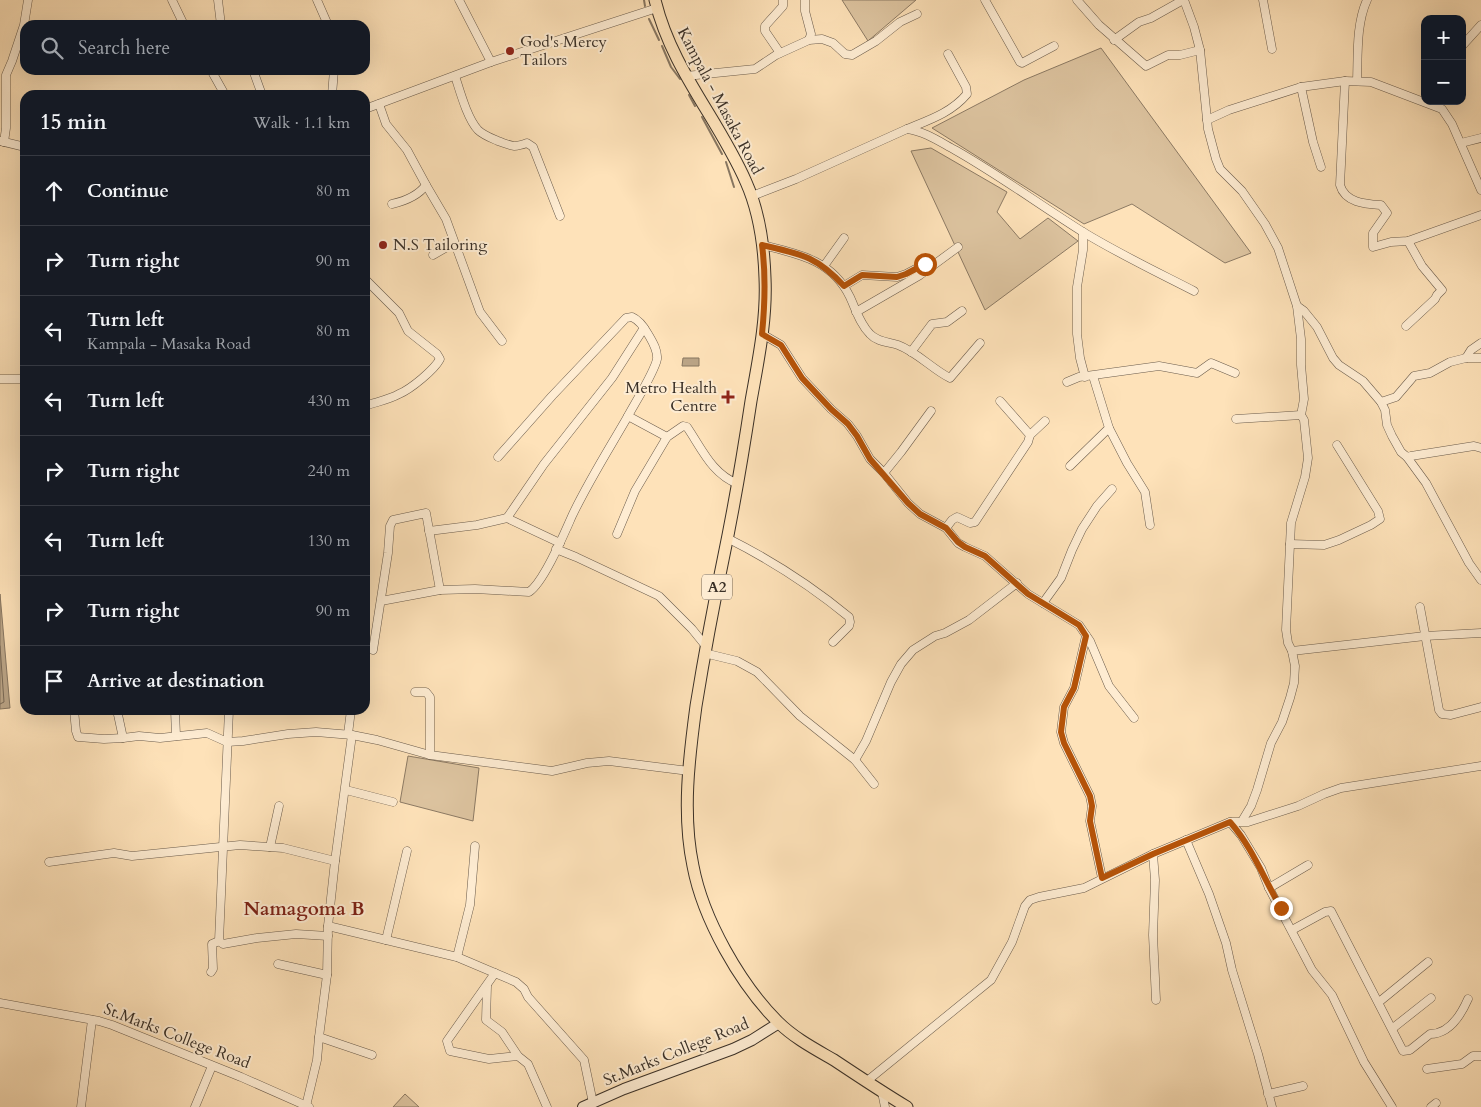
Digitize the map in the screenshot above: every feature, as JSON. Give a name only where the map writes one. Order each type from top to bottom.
[{"type":"main road","name":"Kampala - Masaka Road","points":[[656,4],[670,48],[732,154],[752,196],[762,245],[765,277],[762,334],[738,484],[705,649],[689,771],[688,834],[693,867],[711,921],[738,972],[756,997],[779,1023],[796,1037],[907,1107]]},
{"type":"main road","name":"St.Marks College Road","points":[[588,1105],[624,1089],[732,1049],[752,1040],[779,1023]]},
{"type":"street","points":[[25,20],[28,0]]},
{"type":"street","points":[[172,0],[182,20]]},
{"type":"street","points":[[218,0],[220,20]]},
{"type":"street","points":[[317,0],[326,20]]},
{"type":"street","points":[[780,53],[765,31],[764,26],[784,6],[782,0]]},
{"type":"street","points":[[805,0],[804,11],[811,34],[809,40]]},
{"type":"street","points":[[986,0],[1020,62],[1022,63],[1054,46]]},
{"type":"street","points":[[1077,0],[1114,40],[1146,66],[1168,55],[1180,55],[1200,50]]},
{"type":"street","points":[[1114,40],[1139,22],[1151,18],[1183,0],[1194,27],[1200,50],[1207,120],[1216,160],[1227,178],[1242,191],[1265,224],[1278,248],[1297,306],[1302,339],[1304,399],[1302,415],[1308,458],[1305,477],[1293,515],[1290,544],[1286,630],[1295,666],[1290,698],[1282,722],[1271,743],[1257,790],[1242,822]]},
{"type":"street","points":[[1263,0],[1272,49]]},
{"type":"street","points":[[1357,81],[1358,47],[1363,10],[1368,0]]},
{"type":"street","points":[[460,1],[491,62]]},
{"type":"street","points":[[370,108],[491,62],[656,4]]},
{"type":"street","points":[[686,76],[749,71],[780,53],[809,40],[822,39],[833,43],[845,54],[852,55],[876,41],[900,22],[917,14]]},
{"type":"street","points":[[1466,42],[1481,25]]},
{"type":"street","points":[[20,37],[6,75],[6,128],[2,142],[20,146]]},
{"type":"street","points":[[752,196],[796,179],[954,108],[967,94],[966,87],[948,54]]},
{"type":"street","points":[[214,75],[222,90]]},
{"type":"street","points":[[255,75],[260,90]]},
{"type":"street","points":[[332,90],[334,75]]},
{"type":"street","points":[[455,76],[463,100],[478,131],[510,146],[517,147],[527,143],[533,147],[560,216]]},
{"type":"street","points":[[1207,120],[1229,110],[1301,88],[1345,81],[1371,82],[1421,100]]},
{"type":"street","points":[[1345,81],[1341,190],[1345,195],[1362,204],[1381,205],[1386,212],[1373,233],[1373,247],[1391,242],[1408,241],[1481,215]]},
{"type":"street","points":[[1301,88],[1313,142],[1322,167]]},
{"type":"street","points":[[379,104],[386,124],[411,157],[446,219],[480,312],[502,342]]},
{"type":"street","points":[[1433,105],[1442,109],[1447,114],[1481,190]]},
{"type":"street","points":[[907,129],[939,142],[974,161],[1083,232],[1144,267],[1194,291]]},
{"type":"street","points":[[1461,143],[1481,138]]},
{"type":"street","points":[[392,204],[404,201],[422,191],[426,185]]},
{"type":"street","points":[[1083,232],[1083,250],[1077,287],[1077,334],[1085,377]]},
{"type":"street","points":[[824,266],[844,238]]},
{"type":"street","points":[[1406,326],[1442,290],[1422,266],[1408,241]]},
{"type":"street","points":[[433,255],[454,243]]},
{"type":"street","points":[[762,245],[803,255],[824,266],[844,286],[860,321],[871,335],[879,340],[900,346],[911,352],[928,366],[950,378],[969,353],[980,343]]},
{"type":"street","points":[[856,312],[920,275],[958,248]]},
{"type":"street","points":[[844,286],[862,275],[897,277],[925,264]]},
{"type":"street","points":[[370,284],[399,313],[408,330],[440,358],[424,376],[399,394],[370,404]]},
{"type":"street","points":[[1297,306],[1317,327],[1340,366],[1363,381],[1382,402],[1388,430],[1401,452],[1407,457],[1426,483],[1469,563],[1481,580]]},
{"type":"street","points":[[911,352],[932,324],[947,322],[962,311]]},
{"type":"street","points":[[381,601],[440,590],[475,589],[529,592],[536,586],[558,546],[572,515],[656,362],[657,357],[654,344],[635,318],[630,316],[626,318],[552,396],[498,457]]},
{"type":"street","points":[[507,518],[544,464],[612,378],[644,328]]},
{"type":"street","points":[[762,334],[781,345],[802,378],[848,424],[870,459],[908,503],[920,514],[946,528],[965,547],[985,556],[1028,594],[1079,625],[1109,686],[1134,718]]},
{"type":"street","points":[[1466,358],[1471,350],[1481,343]]},
{"type":"street","points":[[1382,402],[1396,397],[1414,376],[1430,373],[1450,362],[1466,358],[1481,358]]},
{"type":"street","points":[[1067,382],[1079,377],[1159,366],[1197,373],[1211,363],[1235,373]]},
{"type":"street","points":[[1093,376],[1109,428],[1145,492],[1150,525]]},
{"type":"street","points":[[0,379],[20,379]]},
{"type":"street","points":[[1000,401],[1030,436]]},
{"type":"street","points":[[884,473],[931,410]]},
{"type":"street","points":[[1236,419],[1302,415]]},
{"type":"street","points":[[628,416],[667,437]]},
{"type":"street","points":[[946,528],[957,517],[970,523],[975,522],[1025,448],[1030,436],[1045,420]]},
{"type":"street","points":[[617,534],[635,491],[667,437],[683,426],[687,427],[717,472],[726,480],[738,484]]},
{"type":"street","points":[[1070,466],[1109,428]]},
{"type":"street","points":[[1290,544],[1324,545],[1339,540],[1380,519],[1378,511],[1337,445]]},
{"type":"street","points":[[1407,457],[1465,447],[1474,446],[1481,448]]},
{"type":"street","points":[[1043,603],[1061,578],[1082,530],[1097,506],[1112,489]]},
{"type":"street","points":[[373,650],[392,522],[396,518],[425,513],[440,590]]},
{"type":"street","points":[[429,531],[476,525],[507,518],[606,573],[659,596],[692,629],[705,649],[738,661],[757,672],[800,716],[855,760],[874,784]]},
{"type":"street","points":[[728,538],[794,575],[819,592],[849,617],[849,626],[833,642]]},
{"type":"street","points":[[855,760],[866,742],[891,682],[901,664],[913,650],[935,636],[945,633],[969,620],[1017,583]]},
{"type":"street","points":[[1420,607],[1436,699],[1442,714],[1451,715],[1481,707]]},
{"type":"street","points":[[692,629],[709,628]]},
{"type":"street","points":[[1292,651],[1426,636],[1481,633]]},
{"type":"street","points":[[1086,636],[1074,688],[1064,707],[1061,732],[1064,743],[1090,796],[1092,806],[1090,821],[1102,878]]},
{"type":"street","points":[[415,692],[426,692],[430,697],[430,755]]},
{"type":"street","points":[[75,715],[78,737],[104,739],[139,736],[160,738],[206,733],[227,742],[316,732],[350,734],[430,755],[552,771],[587,763],[608,761],[689,771]]},
{"type":"street","points":[[118,715],[123,738]]},
{"type":"street","points":[[175,715],[176,736]]},
{"type":"street","points":[[219,941],[229,715]]},
{"type":"street","points":[[308,1106],[317,1060],[327,975],[328,926],[335,861],[346,790],[351,715]]},
{"type":"street","points":[[867,1082],[991,980],[1012,942],[1023,912],[1030,900],[1084,888],[1153,854],[1230,822],[1248,822],[1298,806],[1341,788],[1481,766]]},
{"type":"street","points":[[346,790],[393,802]]},
{"type":"street","points":[[270,847],[279,806]]},
{"type":"street","points":[[1230,822],[1241,834],[1261,868],[1269,888],[1312,970],[1332,995],[1364,1062],[1392,1107]]},
{"type":"street","points":[[1186,840],[1211,898],[1226,943],[1232,970],[1272,1107]]},
{"type":"street","points":[[49,862],[114,853],[132,856],[240,845],[270,847],[335,861]]},
{"type":"street","points":[[457,957],[470,906],[475,846]]},
{"type":"street","points":[[386,940],[406,851]]},
{"type":"street","points":[[1153,854],[1155,880],[1153,935],[1156,1000]]},
{"type":"street","points":[[1269,888],[1308,865]]},
{"type":"street","points":[[1292,930],[1325,912],[1331,911],[1393,1028],[1403,1051],[1410,1050],[1430,1034],[1437,1034],[1454,1023],[1462,1013],[1468,999]]},
{"type":"street","points":[[328,926],[457,957],[516,982],[584,1060],[588,1105]]},
{"type":"street","points":[[219,941],[223,944],[296,934],[328,936]]},
{"type":"street","points":[[211,972],[213,969],[212,944],[219,941]]},
{"type":"street","points":[[1379,1002],[1428,962]]},
{"type":"street","points":[[278,964],[327,975]]},
{"type":"street","points":[[495,973],[448,1041],[450,1051],[489,1059],[518,1056]]},
{"type":"street","points":[[487,985],[486,1020],[502,1032],[518,1056],[528,1064],[547,1107]]},
{"type":"street","points":[[1393,1028],[1431,998]]},
{"type":"street","name":"St.Marks College Road","points":[[0,1003],[92,1020],[119,1028],[308,1106]]},
{"type":"street","points":[[81,1107],[92,1020]]},
{"type":"street","points":[[320,1038],[372,1055]]},
{"type":"street","points":[[1427,1069],[1462,1064],[1473,1056],[1481,1056]]},
{"type":"street","points":[[195,1107],[212,1066]]},
{"type":"street","points":[[1268,1094],[1303,1086]]},
{"type":"street","points":[[882,1092],[885,1107]]},
{"type":"shaded area","points":[[842,0],[916,0],[868,41]]},
{"type":"shaded area","points":[[1101,48],[1251,253],[1225,263],[1132,204],[1084,224],[932,128],[1024,80]]},
{"type":"shaded area","points":[[931,148],[1007,192],[997,212],[1020,239],[1048,218],[1078,241],[985,310],[911,151]]},
{"type":"shaded area","points":[[408,756],[479,768],[473,821],[400,802]]},
{"type":"shaded area","points":[[405,1094],[419,1107],[393,1107]]},
{"type":"water","points":[[683,358],[699,358],[699,366],[682,366]]},
{"type":"water","points":[[0,594],[10,708],[0,709]]},
{"type":"waterway","points":[[644,0],[645,6]]},
{"type":"waterway","points":[[649,19],[659,40]]},
{"type":"waterway","points":[[662,46],[671,67],[680,79]]},
{"type":"waterway","points":[[689,95],[695,106]]},
{"type":"waterway","points":[[702,117],[722,154]]},
{"type":"waterway","points":[[726,162],[734,187]]},
{"type":"place","name":"God's Mercy Tailors","points":[[510,51]]},
{"type":"place","name":"N.S Tailoring","points":[[383,245]]},
{"type":"place","name":"Metro Health Centre","points":[[728,397]]},
{"type":"district","name":"Namagoma B","points":[[304,909]]},
{"type":"route","points":[[925,264],[897,277],[862,275],[844,286],[824,266],[811,258],[762,245],[765,277],[762,334],[781,345],[802,378],[848,424],[870,459],[908,503],[920,514],[946,528],[965,547],[985,556],[1028,594],[1079,625],[1086,636],[1074,688],[1064,707],[1061,732],[1064,743],[1090,796],[1092,806],[1090,821],[1102,878],[1153,854],[1230,822],[1241,834],[1281,908]]}]
